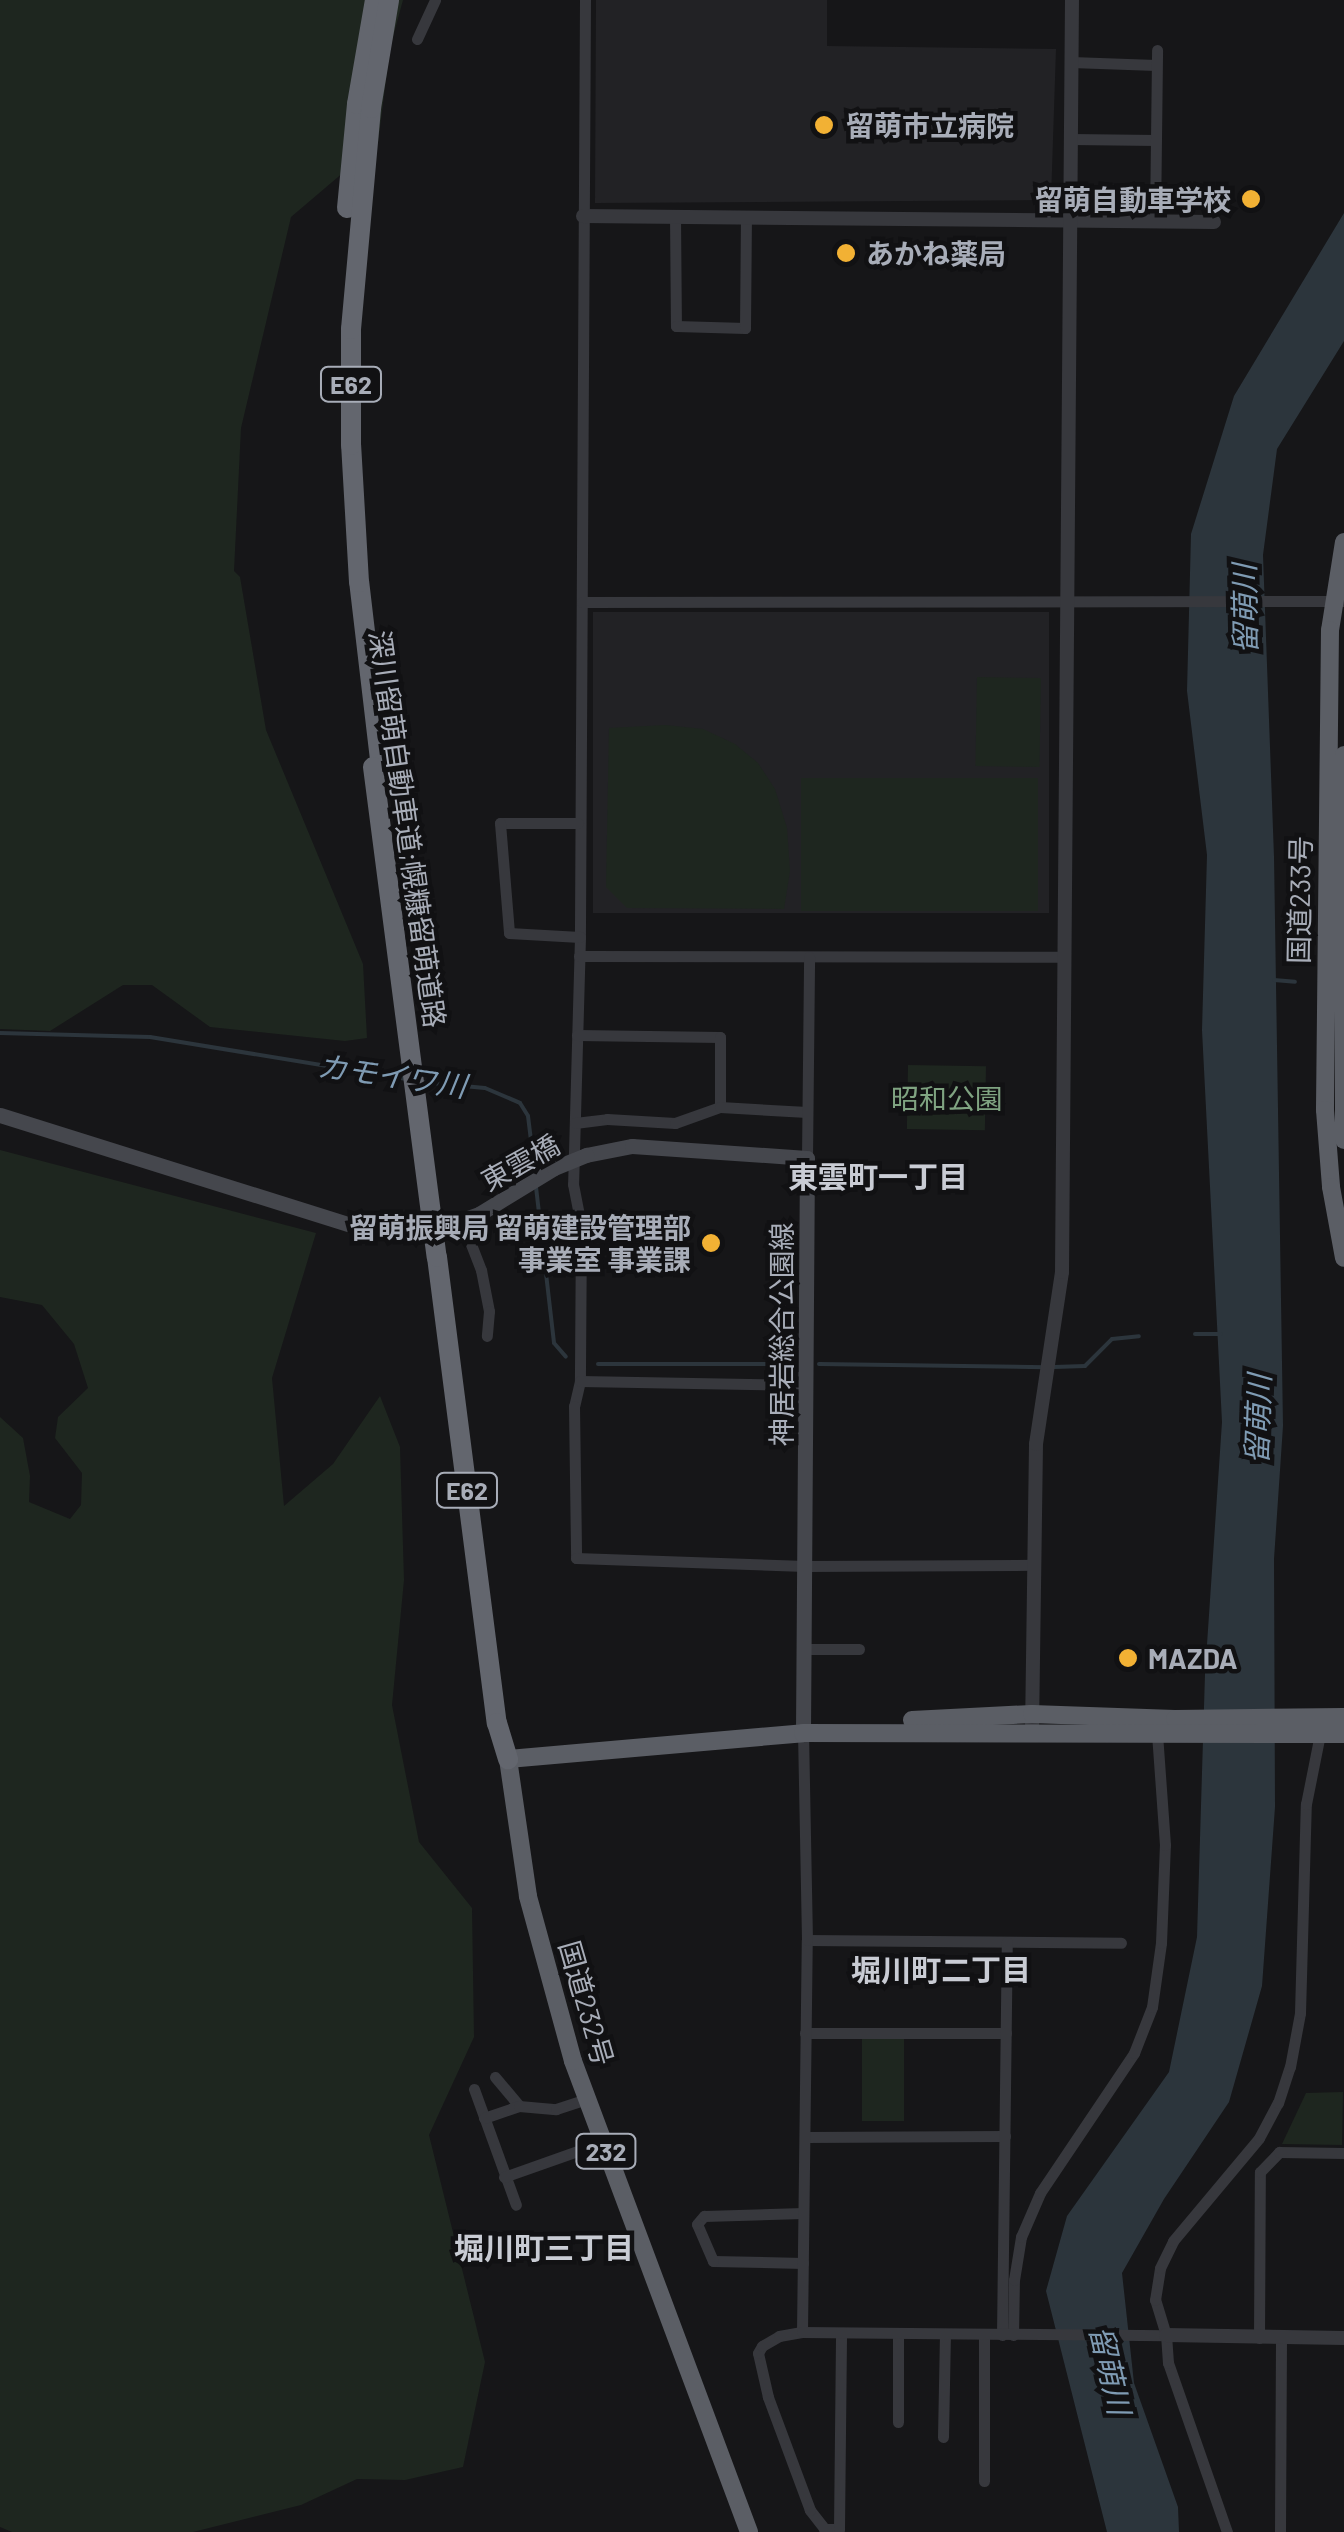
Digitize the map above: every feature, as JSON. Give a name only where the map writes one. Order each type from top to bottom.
[{"type":"highway","name":"深川留萌自動車道;幌糠留萌道路","points":[[375,0],[356,104],[346,218],[337,430],[344,566],[377,768],[508,1758]]},
{"type":"highway","name":"深川留萌自動車道;幌糠留萌道路","points":[[377,768],[358,582],[350,445],[351,349],[371,108],[389,0]]},
{"type":"highway","name":"国道233号","points":[[1344,542],[1338,601],[1325,1110],[1330,1188],[1344,1258]]},
{"type":"highway","name":"国道233号","points":[[1344,755],[1344,1140]]},
{"type":"highway","points":[[1307,1729],[1344,1717]]},
{"type":"highway","points":[[508,1758],[803,1733],[830,1724],[1032,1722],[1169,1729],[1307,1729],[1344,1734]]},
{"type":"highway","name":"国道232号","points":[[508,1758],[528,1896],[587,2099],[748,2532]]},
{"type":"main road","points":[[0,1115],[376,1232],[425,1233],[462,1221]]},
{"type":"main road","name":"東雲橋","points":[[462,1221],[554,1168],[586,1155],[632,1146],[806,1158]]},
{"type":"main road","name":"神居岩総合公園線","points":[[803,1733],[806,1158]]},
{"type":"street","points":[[417,39],[436,0]]},
{"type":"street","points":[[585,0],[580,937],[575,1124],[580,1380],[574,1406],[576,1558],[806,1566],[1033,1565]]},
{"type":"street","points":[[1032,1722],[1036,1444],[1062,1272],[1072,0]]},
{"type":"street","points":[[1155,221],[1156,50]]},
{"type":"street","points":[[1072,62],[1156,64]]},
{"type":"street","points":[[1071,139],[1156,140]]},
{"type":"street","points":[[583,216],[1214,222]]},
{"type":"street","points":[[675,216],[676,326],[744,328],[746,217]]},
{"type":"street","points":[[582,602],[1338,601]]},
{"type":"street","points":[[578,823],[500,823],[509,932],[580,937]]},
{"type":"street","points":[[579,956],[1064,957]]},
{"type":"street","points":[[806,1158],[809,957]]},
{"type":"street","points":[[577,1036],[720,1037],[720,1107]]},
{"type":"street","points":[[575,1124],[606,1120],[675,1123],[720,1107],[807,1112]]},
{"type":"street","points":[[462,1221],[482,1270],[489,1311],[487,1336]]},
{"type":"street","points":[[580,1380],[806,1385]]},
{"type":"street","points":[[805,1649],[859,1649]]},
{"type":"street","points":[[1011,2335],[1014,2280],[1022,2237],[1040,2192],[1134,2053],[1152,2007],[1161,1942],[1169,1729]]},
{"type":"street","points":[[1227,2532],[1168,2363],[1154,2300],[1160,2268],[1173,2241],[1259,2138],[1290,2067],[1300,2013],[1307,1729]]},
{"type":"street","points":[[802,2332],[807,1940],[803,1733]]},
{"type":"street","points":[[807,1940],[1120,1943]]},
{"type":"street","points":[[1007,1942],[1005,2136],[1011,2335]]},
{"type":"street","points":[[806,2033],[1006,2033]]},
{"type":"street","points":[[495,2078],[518,2106]]},
{"type":"street","points":[[474,2088],[516,2205]]},
{"type":"street","points":[[484,2118],[518,2106],[556,2109],[587,2099]]},
{"type":"street","points":[[805,2137],[1005,2136]]},
{"type":"street","points":[[504,2177],[603,2142]]},
{"type":"street","points":[[1260,2338],[1260,2172],[1279,2152],[1344,2154]]},
{"type":"street","points":[[803,2213],[704,2216],[698,2224],[714,2260],[803,2263]]},
{"type":"street","points":[[841,2332],[839,2529],[826,2530],[810,2510],[761,2372],[758,2353],[779,2336],[841,2332],[1344,2338]]},
{"type":"street","points":[[898,2334],[898,2422]]},
{"type":"street","points":[[943,2437],[946,2334]]},
{"type":"street","points":[[984,2334],[984,2480]]},
{"type":"street","points":[[1280,2336],[1280,2532]]},
{"type":"shaded area","name":"留萌市立病院","points":[[596,0],[827,0],[827,46],[1056,49],[1051,200],[595,203]]},
{"type":"shaded area","points":[[593,612],[1049,612],[1049,913],[593,913]]},
{"type":"green space","points":[[0,0],[403,0],[390,48],[378,143],[291,217],[241,428],[234,571],[240,577],[266,730],[363,964],[367,1038],[345,1041],[210,1027],[152,985],[123,985],[50,1031],[0,1029]]},
{"type":"green space","points":[[977,677],[1041,678],[1039,767],[975,766]]},
{"type":"green space","points":[[666,725],[703,729],[735,744],[758,763],[775,789],[787,828],[790,871],[784,909],[627,908],[606,887],[609,728]]},
{"type":"green space","points":[[801,778],[1038,778],[1038,911],[801,911]]},
{"type":"green space","name":"昭和公園","points":[[908,1065],[986,1066],[985,1130],[907,1129]]},
{"type":"green space","points":[[0,1150],[316,1233],[272,1378],[284,1506],[333,1464],[380,1396],[400,1447],[404,1580],[392,1705],[419,1842],[472,1908],[474,2037],[429,2135],[485,2362],[463,2467],[405,2480],[357,2479],[301,2505],[193,2532],[12,2532],[0,2527],[0,1417],[23,1438],[30,1476],[29,1502],[70,1519],[81,1505],[82,1473],[55,1438],[58,1417],[88,1388],[74,1344],[42,1305],[0,1297]]},
{"type":"green space","points":[[862,2038],[904,2038],[904,2121],[862,2121]]},
{"type":"green space","points":[[1343,2092],[1342,2145],[1282,2144],[1306,2093]]},
{"type":"water","name":"留萌川","points":[[1344,213],[1344,341],[1277,449],[1263,555],[1274,857],[1283,1426],[1274,1559],[1275,1807],[1262,1986],[1229,2102],[1164,2199],[1122,2273],[1134,2383],[1178,2507],[1179,2532],[1107,2532],[1046,2291],[1067,2216],[1169,2072],[1197,1937],[1205,1674],[1222,1422],[1202,1030],[1207,855],[1187,691],[1191,534],[1234,396]]},
{"type":"waterway","points":[[1274,980],[1295,982]]},
{"type":"waterway","name":"カモイワ川","points":[[0,1033],[150,1037],[407,1079]]},
{"type":"waterway","name":"カモイワ川","points":[[421,1082],[485,1088],[520,1103],[528,1116],[535,1173]]},
{"type":"waterway","name":"カモイワ川","points":[[536,1187],[554,1343],[566,1357]]},
{"type":"waterway","name":"カモイワ川","points":[[1195,1334],[1221,1334]]},
{"type":"waterway","name":"カモイワ川","points":[[1054,1367],[1085,1366],[1112,1339],[1139,1336]]},
{"type":"waterway","name":"カモイワ川","points":[[598,1364],[795,1364]]},
{"type":"waterway","name":"カモイワ川","points":[[819,1364],[1045,1367]]},
{"type":"place","name":"留萌市立病院","points":[[824,125]]},
{"type":"place","name":"留萌自動車学校","points":[[1251,199]]},
{"type":"place","name":"あかね薬局","points":[[846,253]]},
{"type":"place","name":"留萌振興局 留萌建設管理部 事業室 事業課","points":[[711,1243]]},
{"type":"place","name":"MAZDA","points":[[1128,1658]]},
{"type":"district","name":"東雲町一丁目","points":[[878,1176]]},
{"type":"district","name":"堀川町二丁目","points":[[941,1969]]},
{"type":"district","name":"堀川町三丁目","points":[[544,2247]]}]
